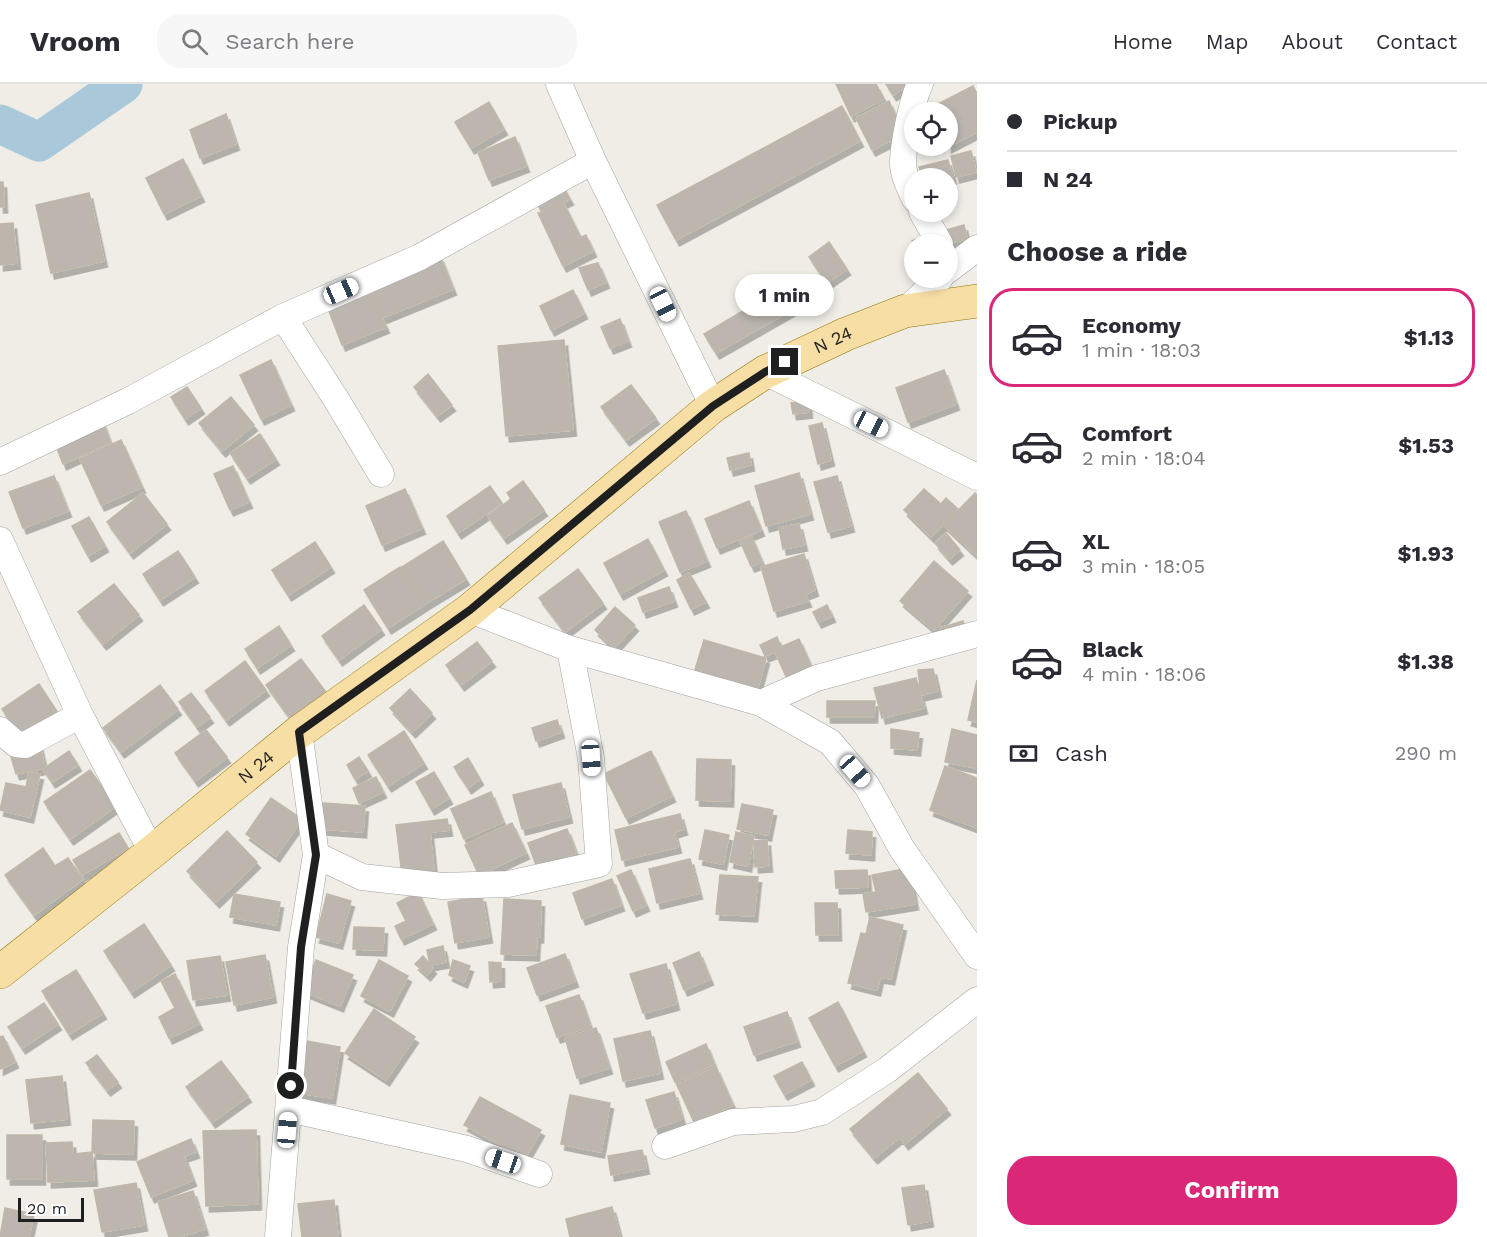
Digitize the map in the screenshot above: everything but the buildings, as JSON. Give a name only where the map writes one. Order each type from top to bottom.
[{"type":"main road","name":"N 24","points":[[0,972],[299,732],[470,610],[713,406],[765,372],[846,334],[905,311],[977,301]]},
{"type":"street","points":[[560,84],[593,161],[713,406]]},
{"type":"street","points":[[904,169],[914,96],[920,84]]},
{"type":"street","points":[[0,462],[128,401],[283,316],[420,257],[593,161]]},
{"type":"street","points":[[958,257],[977,248]]},
{"type":"street","points":[[905,311],[925,288]]},
{"type":"street","points":[[283,316],[381,474]]},
{"type":"street","points":[[765,372],[977,477]]},
{"type":"street","points":[[0,540],[80,716],[152,852]]},
{"type":"street","points":[[470,610],[570,649],[761,703],[830,742],[867,786],[902,849],[977,956]]},
{"type":"street","points":[[761,703],[817,678],[977,634]]},
{"type":"street","points":[[316,855],[362,877],[442,886],[508,884],[599,864],[591,758],[570,649]]},
{"type":"street","points":[[0,730],[16,744],[26,745],[80,716]]},
{"type":"street","points":[[278,1237],[301,947],[316,855],[299,732]]},
{"type":"street","points":[[665,1146],[733,1122],[794,1119],[822,1112],[887,1070],[977,1000]]},
{"type":"street","points":[[289,1109],[466,1149],[539,1174]]},
{"type":"waterway","points":[[0,124],[39,142],[123,84]]},
{"type":"route","points":[[291,1086],[301,947],[316,855],[299,732],[470,610],[713,406],[765,372],[785,362]]}]
